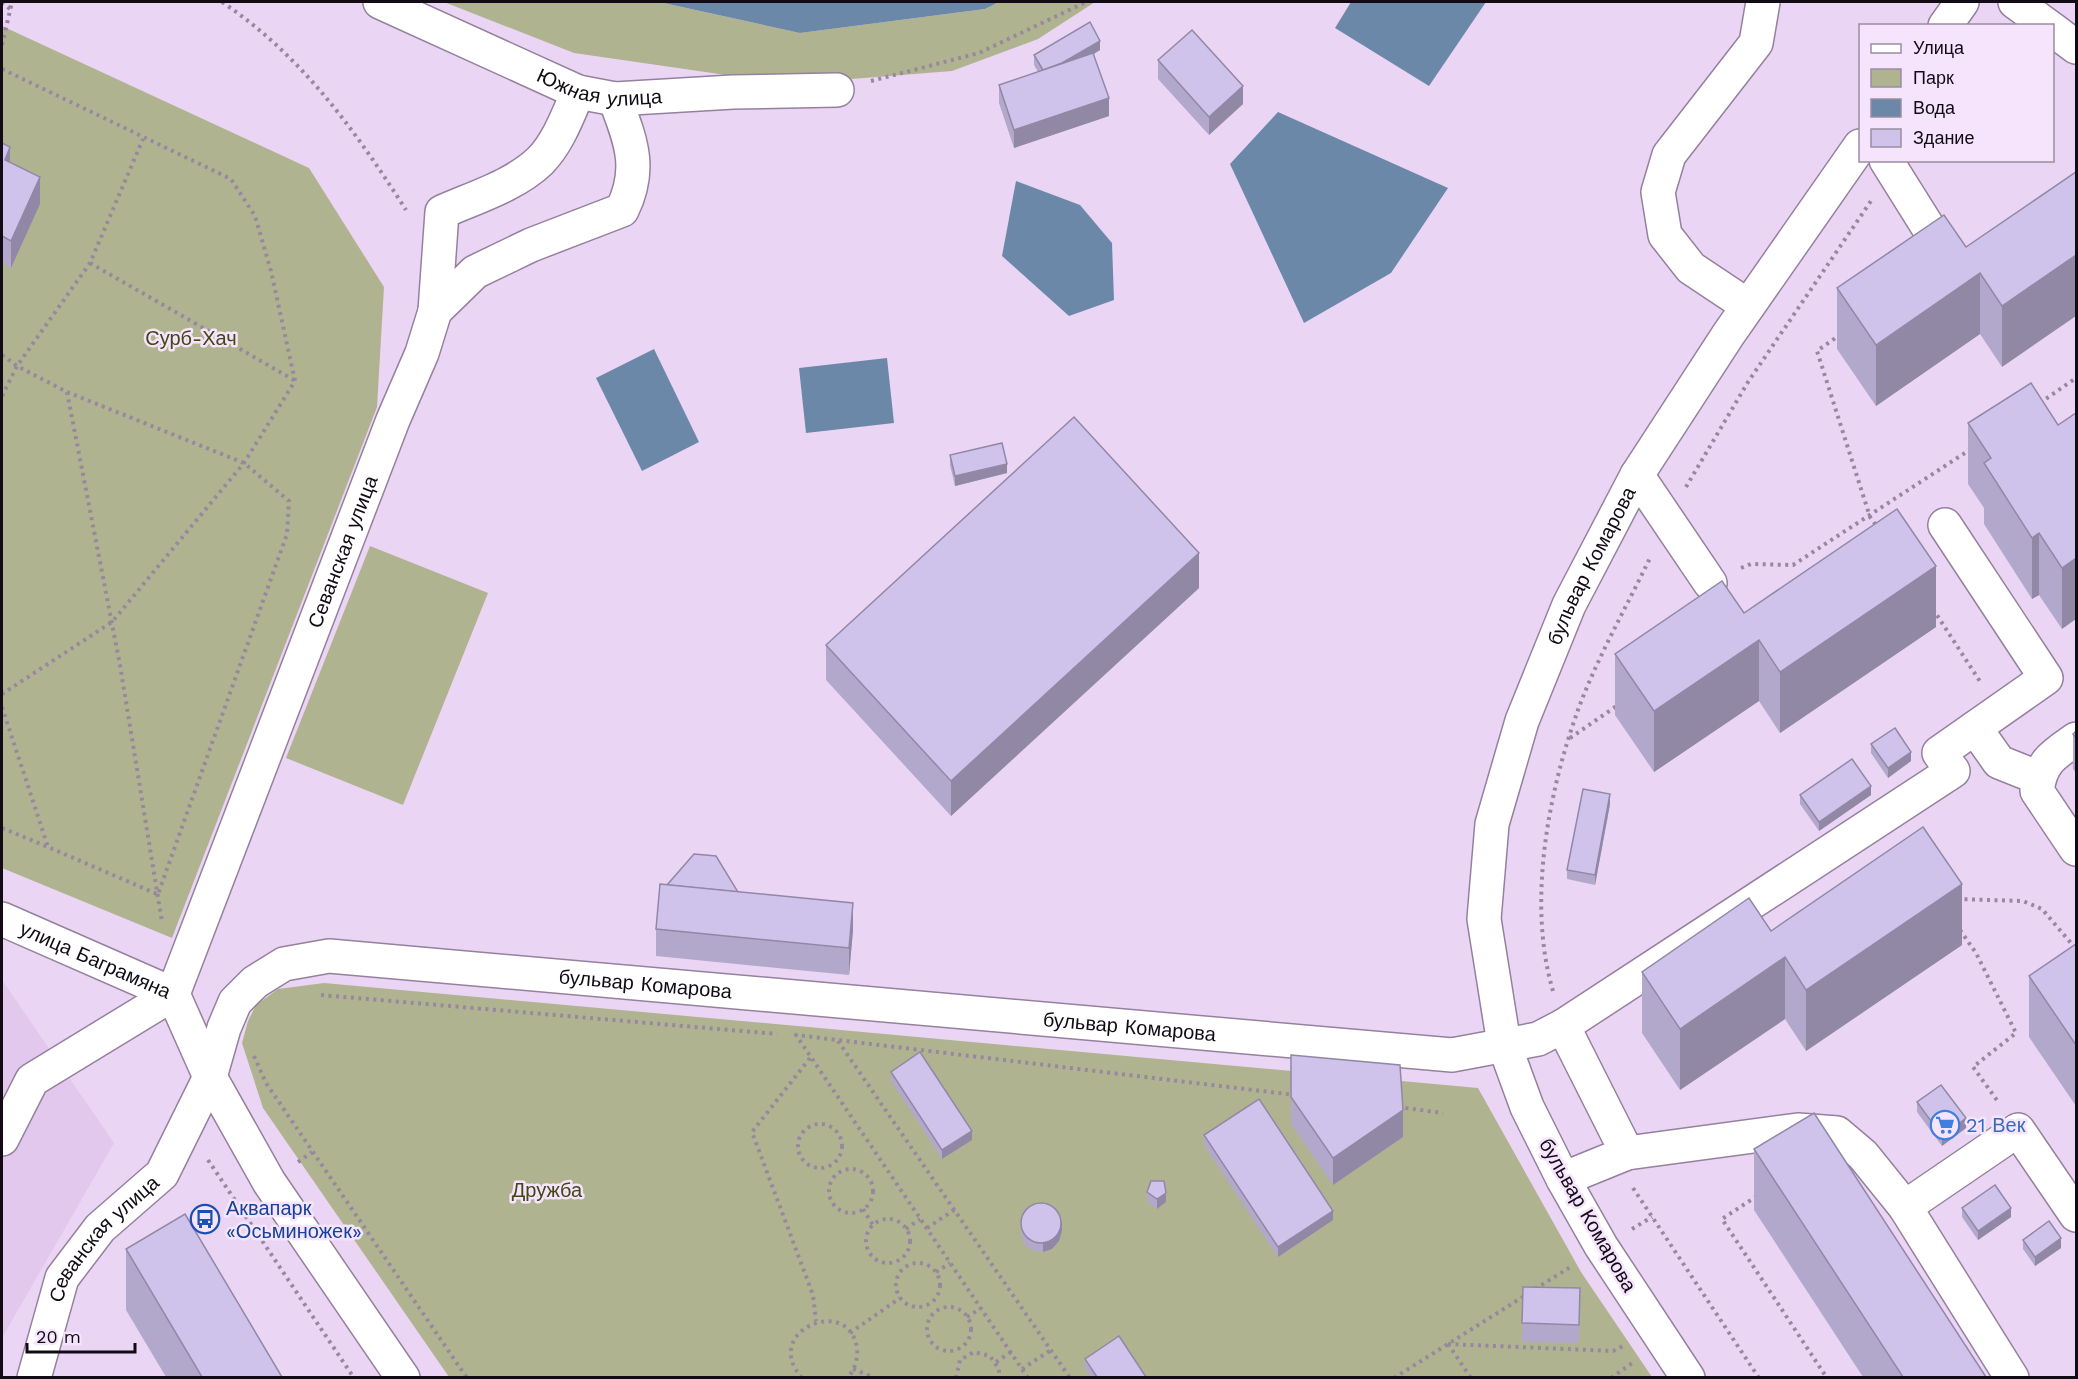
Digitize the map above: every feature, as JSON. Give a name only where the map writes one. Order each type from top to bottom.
[{"type":"street","name":"Южная улица","points":[[380,2],[578,93],[615,99],[734,92],[837,90]]},
{"type":"street","points":[[1748,306],[1691,268],[1684,260],[1665,235],[1658,192],[1669,155],[1755,43],[1763,2]]},
{"type":"street","points":[[1946,24],[1962,2]]},
{"type":"street","points":[[2015,2],[2045,24]]},
{"type":"street","points":[[2054,30],[2076,47]]},
{"type":"street","points":[[435,311],[442,212],[504,185],[540,161],[561,130],[578,93]]},
{"type":"street","name":"Севанская улица","points":[[173,994],[393,420],[422,353],[435,311],[476,272],[531,245],[622,210],[632,190],[633,146],[615,99]]},
{"type":"street","name":"бульвар Комарова","points":[[1688,1377],[1601,1246],[1563,1179],[1527,1107],[1504,1044],[1484,919],[1492,824],[1522,721],[1569,605],[1637,475],[1748,306],[1859,147]]},
{"type":"street","points":[[1887,162],[1948,259]]},
{"type":"street","points":[[1637,475],[1710,583]]},
{"type":"street","points":[[1504,1044],[1538,1039],[1563,1026],[1953,771],[1939,753],[2046,678],[1945,525]]},
{"type":"street","points":[[1987,719],[1999,762],[2038,778]]},
{"type":"street","points":[[2076,739],[2048,758],[2038,778],[2037,791],[2076,849]]},
{"type":"street","name":"улица Баграмяна","points":[[2,919],[173,994],[210,1077]]},
{"type":"street","name":"бульвар Комарова","points":[[210,1077],[224,1028],[235,1002],[248,988],[284,964],[329,956],[1452,1055],[1504,1044]]},
{"type":"street","points":[[2,1139],[32,1080],[173,994]]},
{"type":"street","points":[[1563,1026],[1620,1155]]},
{"type":"street","points":[[210,1077],[269,1182],[403,1377]]},
{"type":"street","name":"Севанская улица","points":[[41,1373],[62,1278],[100,1228],[162,1174],[210,1077]]},
{"type":"street","points":[[1563,1179],[1620,1155],[1798,1130],[1837,1133],[1863,1155],[1905,1207],[2012,1377]]},
{"type":"street","points":[[1905,1207],[2018,1130],[2076,1215]]},
{"type":"path","points":[[2,2],[10,9]]},
{"type":"path","points":[[2,45],[12,2]]},
{"type":"path","points":[[222,2],[289,53],[364,144],[407,212]]},
{"type":"path","points":[[837,90],[979,53],[1086,2]]},
{"type":"path","points":[[2,69],[143,139],[231,179],[255,216],[271,271],[295,381],[244,463],[112,622],[2,694]]},
{"type":"path","points":[[2,396],[17,366],[90,263],[143,139]]},
{"type":"path","points":[[90,263],[295,381]]},
{"type":"path","points":[[1845,331],[1817,351],[1870,517],[1884,536]]},
{"type":"path","points":[[2,355],[17,366],[67,392],[244,463],[289,501],[287,534],[158,894]]},
{"type":"path","points":[[2037,405],[2076,378]]},
{"type":"path","points":[[67,392],[112,622],[158,894]]},
{"type":"path","points":[[1710,583],[1750,564],[1793,565],[1870,517],[1978,444]]},
{"type":"path","points":[[1930,603],[1987,719]]},
{"type":"path","points":[[1569,739],[1625,700]]},
{"type":"path","points":[[2,707],[48,847]]},
{"type":"path","points":[[2,828],[158,894]]},
{"type":"path","points":[[1949,899],[2023,901],[2042,909],[2076,949]]},
{"type":"path","points":[[1957,926],[1976,953],[2016,1033],[1973,1067],[2018,1130]]},
{"type":"path","points":[[315,995],[796,1035],[1300,1096]]},
{"type":"path","points":[[796,1035],[1028,1377]]},
{"type":"path","points":[[838,1040],[1070,1377]]},
{"type":"path","points":[[252,1053],[273,1093],[466,1377]]},
{"type":"path","points":[[810,1058],[752,1132],[813,1295],[816,1321]]},
{"type":"path","points":[[1395,1107],[1443,1113]]},
{"type":"path","points":[[817,1124],[836,1130],[841,1138],[842,1148],[833,1164],[824,1168],[814,1167],[800,1154],[799,1144],[808,1128],[817,1124]]},
{"type":"path","points":[[185,1127],[354,1377]]},
{"type":"path","points":[[1620,1155],[1759,1377]]},
{"type":"path","points":[[833,1164],[839,1173]]},
{"type":"path","points":[[848,1169],[857,1170],[871,1184],[870,1202],[863,1209],[844,1212],[835,1207],[830,1199],[829,1189],[831,1180],[839,1173],[848,1169]]},
{"type":"path","points":[[1758,1195],[1722,1219],[1827,1377]]},
{"type":"path","points":[[863,1209],[873,1224]]},
{"type":"path","points":[[927,1228],[954,1210]]},
{"type":"path","points":[[887,1219],[894,1220],[906,1229],[909,1245],[900,1260],[882,1262],[873,1258],[866,1241],[873,1224],[887,1219]]},
{"type":"path","points":[[906,1229],[920,1219]]},
{"type":"path","points":[[900,1260],[906,1267]]},
{"type":"path","points":[[922,1263],[936,1272],[939,1289],[930,1303],[914,1306],[900,1298],[896,1281],[906,1267],[922,1263]]},
{"type":"path","points":[[936,1272],[950,1263]]},
{"type":"path","points":[[1394,1377],[1575,1264]]},
{"type":"path","points":[[850,1333],[900,1298]]},
{"type":"path","points":[[930,1303],[936,1311]]},
{"type":"path","points":[[953,1308],[967,1317],[970,1334],[961,1348],[952,1351],[934,1346],[928,1337],[930,1318],[936,1311],[953,1308]]},
{"type":"path","points":[[967,1317],[981,1308]]},
{"type":"path","points":[[802,1377],[792,1362],[793,1342],[806,1326],[816,1321],[836,1323],[850,1333],[856,1345],[857,1355],[853,1369],[847,1377]]},
{"type":"path","points":[[1448,1344],[1613,1351],[1628,1343]]},
{"type":"path","points":[[1448,1344],[1471,1377]]},
{"type":"path","points":[[961,1348],[966,1355]]},
{"type":"path","points":[[1022,1368],[1051,1350]]},
{"type":"path","points":[[996,1362],[1011,1352]]},
{"type":"path","points":[[956,1377],[956,1367],[966,1355],[983,1353],[996,1362],[999,1377]]},
{"type":"path","points":[[1611,1377],[1638,1359]]},
{"type":"path","points":[[853,1369],[875,1377]]},
{"type":"shaded area","points":[[2,980],[114,1143],[2,1338]]},
{"type":"green space","points":[[444,2],[659,2],[800,33],[985,9],[999,2],[1095,2],[1038,39],[952,71],[789,84],[574,53]]},
{"type":"green space","name":"Сурб-Хач","points":[[2,26],[309,168],[384,287],[377,407],[172,938],[2,868]]},
{"type":"green space","points":[[370,546],[488,593],[403,805],[286,758]]},
{"type":"green space","name":"Дружба","points":[[324,983],[1478,1088],[1581,1272],[1652,1377],[449,1377],[263,1108],[242,1043],[248,1021],[256,1005],[278,989]]},
{"type":"water","points":[[659,2],[999,2],[985,9],[800,33]]},
{"type":"water","points":[[1351,2],[1486,2],[1429,86],[1335,28]]},
{"type":"water","points":[[1278,112],[1448,188],[1391,273],[1304,323],[1230,164]]},
{"type":"water","points":[[1016,181],[1080,205],[1112,243],[1114,300],[1069,316],[1002,256]]},
{"type":"water","points":[[654,349],[699,442],[642,471],[596,378]]},
{"type":"water","points":[[887,358],[894,423],[806,433],[799,368]]},
{"type":"building","points":[[1090,22],[1100,41],[1062,63],[1043,70],[1034,55]]},
{"type":"building","points":[[1192,30],[1243,86],[1209,117],[1158,60]]},
{"type":"building","points":[[1093,53],[1109,98],[1014,130],[999,85]]},
{"type":"building","points":[[2,143],[10,147],[5,160],[40,177],[11,241],[2,236]]},
{"type":"building","points":[[2076,172],[2076,255],[2002,306],[1980,273],[1876,345],[1837,288],[1944,215],[1966,247]]},
{"type":"building","points":[[2031,383],[2058,425],[2076,413],[2076,558],[2062,568],[2039,533],[2032,538],[1984,463],[1991,458],[1968,423]]},
{"type":"building","points":[[1074,417],[1199,553],[951,781],[826,645]]},
{"type":"building","points":[[1002,443],[1007,464],[955,476],[950,455]]},
{"type":"building","points":[[1897,509],[1936,566],[1780,672],[1759,640],[1654,711],[1615,654],[1722,581],[1744,613]]},
{"type":"building","points":[[1895,728],[1911,752],[1888,768],[1871,744]]},
{"type":"building","points":[[1852,759],[1871,786],[1819,822],[1800,795]]},
{"type":"building","points":[[1583,789],[1610,794],[1595,875],[1567,870]]},
{"type":"building","points":[[1923,827],[1962,884],[1806,990],[1785,957],[1680,1029],[1642,972],[1749,898],[1771,931]]},
{"type":"building","points":[[694,854],[716,856],[738,892],[667,885]]},
{"type":"building","points":[[660,884],[853,903],[849,948],[656,929]]},
{"type":"building","points":[[2076,944],[2076,1045],[2029,976]]},
{"type":"building","points":[[920,1052],[972,1131],[942,1150],[891,1072]]},
{"type":"building","points":[[1291,1055],[1400,1065],[1403,1110],[1333,1158],[1291,1097]]},
{"type":"building","points":[[1941,1085],[1966,1118],[1942,1136],[1917,1102]]},
{"type":"building","points":[[1259,1099],[1333,1211],[1278,1247],[1204,1135]]},
{"type":"building","points":[[1814,1113],[1986,1377],[1903,1377],[1754,1149]]},
{"type":"building","points":[[1151,1181],[1164,1181],[1166,1193],[1157,1199],[1147,1192]]},
{"type":"building","points":[[1995,1185],[2011,1208],[1978,1231],[1962,1208]]},
{"type":"building","points":[[1041,1203],[1049,1204],[1055,1209],[1060,1215],[1060,1231],[1055,1237],[1049,1242],[1041,1243],[1033,1242],[1027,1237],[1022,1231],[1021,1223],[1022,1215],[1027,1209],[1033,1204]]},
{"type":"building","points":[[185,1214],[282,1377],[202,1377],[126,1249]]},
{"type":"building","points":[[2049,1221],[2061,1238],[2035,1257],[2023,1240]]},
{"type":"building","points":[[1523,1287],[1580,1288],[1579,1325],[1522,1323]]},
{"type":"building","points":[[1119,1336],[1146,1377],[1097,1377],[1085,1359]]},
{"type":"place","name":"21 Век","points":[[1945,1125]]},
{"type":"place","name":"Аквапарк «Осьминожек»","points":[[205,1219]]}]
